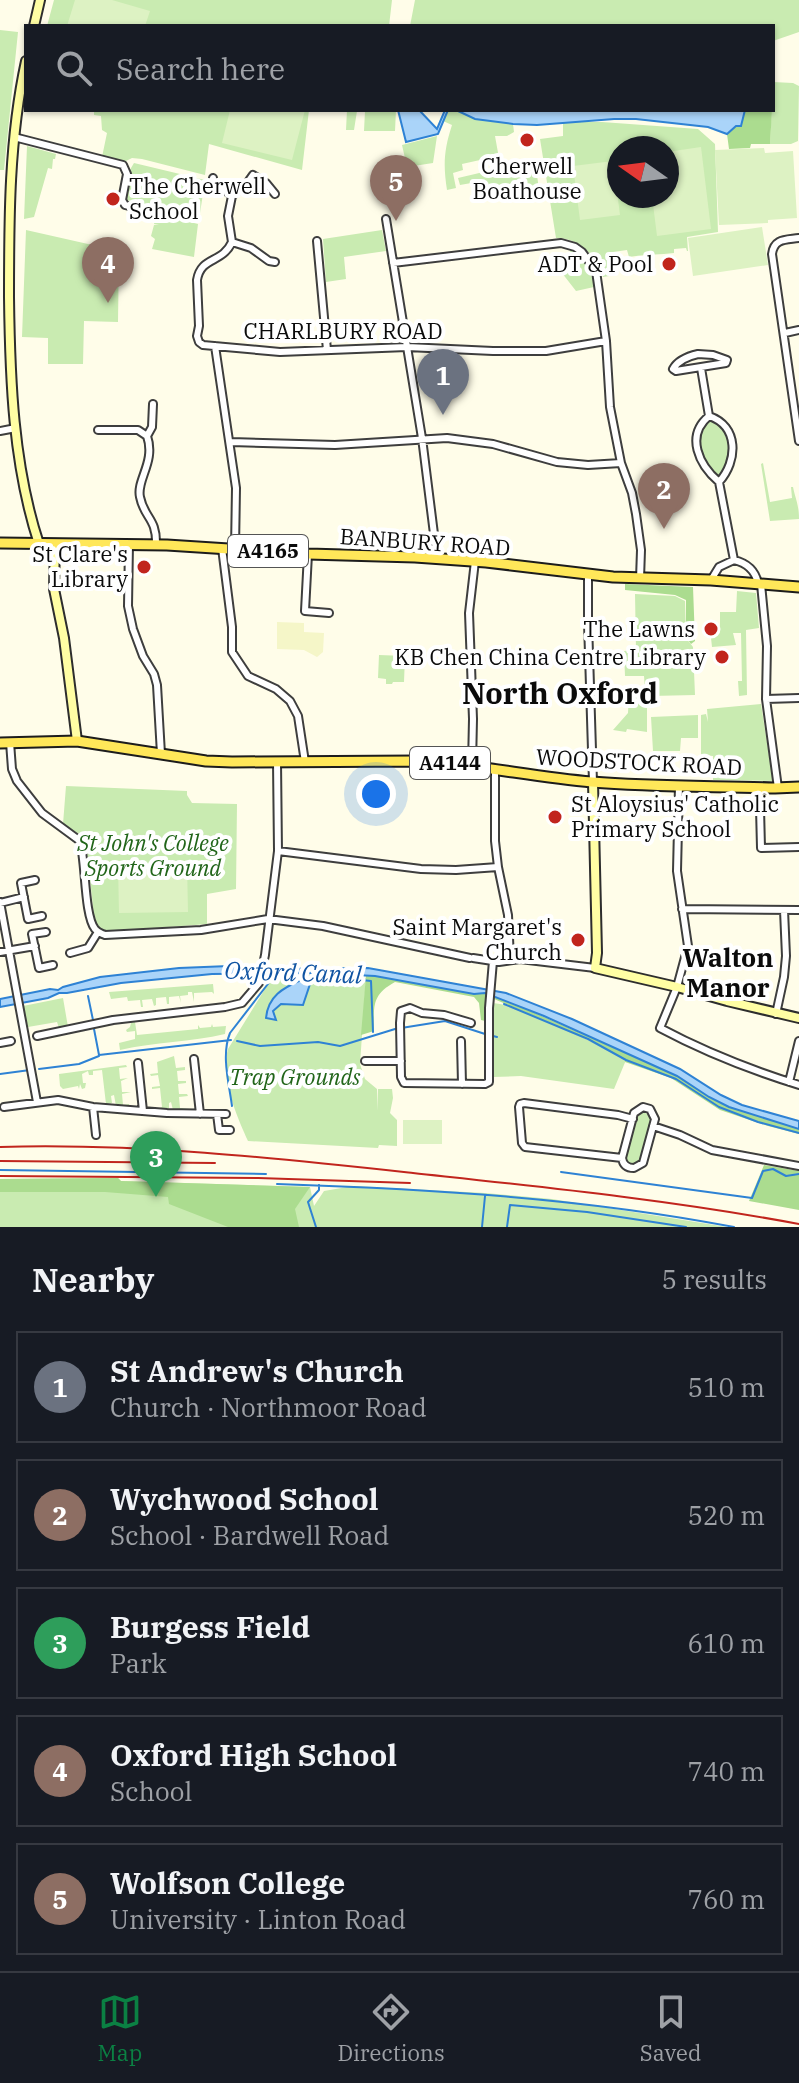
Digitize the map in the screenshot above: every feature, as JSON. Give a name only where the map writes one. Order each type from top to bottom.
[{"type":"main road","points":[[34,24],[40,0]]},
{"type":"main road","points":[[24,74],[10,184],[11,367],[26,493],[39,544]]},
{"type":"main road","name":"BANBURY ROAD","points":[[0,543],[129,544],[437,558],[588,575],[799,587]]},
{"type":"main road","points":[[55,544],[54,589],[64,638],[77,741]]},
{"type":"main road","name":"WOODSTOCK ROAD","points":[[5,742],[77,741],[206,761],[416,761],[472,765],[593,782],[799,787]]},
{"type":"main road","points":[[593,782],[595,968],[799,1018]]},
{"type":"street","points":[[14,137],[123,165],[127,174],[122,200],[125,205],[137,208]]},
{"type":"street","points":[[275,194],[266,183],[253,175],[232,196],[228,216],[232,242],[251,248],[275,262]]},
{"type":"street","points":[[211,183],[232,196]]},
{"type":"street","points":[[386,219],[422,438],[437,558]]},
{"type":"street","points":[[799,238],[778,241],[773,250],[799,441]]},
{"type":"street","points":[[317,241],[327,350]]},
{"type":"street","name":"CHARLBURY ROAD","points":[[232,242],[223,255],[202,267],[197,280],[197,336],[203,345],[280,352],[407,347],[546,351],[606,341]]},
{"type":"street","points":[[393,263],[556,243],[566,243],[582,252],[596,271],[606,341],[610,407],[621,463],[636,514],[641,550],[640,579]]},
{"type":"street","points":[[785,333],[799,330]]},
{"type":"street","points":[[215,346],[236,488],[235,549]]},
{"type":"street","points":[[698,354],[727,360],[726,363],[701,368],[676,371],[673,369],[683,360],[698,354]]},
{"type":"street","points":[[701,368],[709,416],[700,427],[697,450],[706,470],[719,482],[734,560]]},
{"type":"street","points":[[147,436],[152,427],[153,404]]},
{"type":"street","points":[[709,416],[726,427],[732,443],[731,467],[719,482]]},
{"type":"street","points":[[0,431],[16,428]]},
{"type":"street","points":[[98,430],[138,430],[147,436],[150,446],[148,464],[138,494],[154,524],[156,545]]},
{"type":"street","points":[[231,442],[335,445],[422,438],[468,440],[557,462],[588,465],[621,463]]},
{"type":"street","points":[[129,544],[128,606],[133,629],[157,685],[161,754]]},
{"type":"street","points":[[222,548],[232,652],[248,676],[276,689],[290,701],[298,716],[305,762]]},
{"type":"street","points":[[308,554],[305,611],[329,613]]},
{"type":"street","points":[[711,580],[719,567],[734,560],[751,569],[760,583],[767,646],[766,699],[778,788]]},
{"type":"street","points":[[472,765],[469,613],[475,561]]},
{"type":"street","points":[[588,575],[593,782]]},
{"type":"street","points":[[766,699],[799,698]]},
{"type":"street","points":[[5,742],[17,781],[42,813],[80,841],[89,914],[93,927],[105,935],[201,930],[268,919],[323,926],[496,962],[510,957],[595,968]]},
{"type":"street","points":[[37,1036],[93,1024],[242,1003],[259,983],[278,851],[277,762]]},
{"type":"street","points":[[495,768],[493,820],[508,915],[510,957]]},
{"type":"street","points":[[679,785],[677,871],[688,946],[677,987],[660,1028],[745,1067],[799,1085]]},
{"type":"street","points":[[760,808],[761,848],[799,847]]},
{"type":"street","points":[[278,851],[421,869],[498,867]]},
{"type":"street","points":[[35,880],[21,883],[28,919],[42,916]]},
{"type":"street","points":[[24,897],[0,902],[37,1102]]},
{"type":"street","points":[[682,909],[799,910]]},
{"type":"street","points":[[776,1014],[786,956],[784,910]]},
{"type":"street","points":[[46,932],[32,934],[39,968],[53,965]]},
{"type":"street","points":[[70,953],[88,948],[98,932]]},
{"type":"street","points":[[0,952],[35,946]]},
{"type":"street","points":[[471,1023],[410,1008],[401,1011],[401,1077],[404,1083],[489,1082],[489,998],[496,962]]},
{"type":"street","points":[[0,1043],[11,1041]]},
{"type":"street","points":[[461,1041],[462,1084]]},
{"type":"street","points":[[789,1082],[799,1041]]},
{"type":"street","points":[[194,1059],[200,1114]]},
{"type":"street","points":[[365,1061],[401,1061]]},
{"type":"street","points":[[138,1063],[143,1111]]},
{"type":"street","points":[[4,1106],[58,1100],[93,1107],[226,1114]]},
{"type":"street","points":[[622,1158],[525,1147],[519,1107],[524,1103],[633,1119]]},
{"type":"street","points":[[93,1107],[96,1135]]},
{"type":"street","points":[[643,1107],[650,1109],[655,1119],[643,1163],[629,1168],[622,1158],[633,1119],[638,1109],[643,1107]]},
{"type":"street","points":[[217,1114],[219,1130],[230,1130]]},
{"type":"street","points":[[653,1126],[712,1150],[799,1166]]},
{"type":"green space","points":[[54,0],[392,0],[389,24],[48,24]]},
{"type":"green space","points":[[75,0],[112,0],[150,11],[146,24],[68,24]]},
{"type":"green space","points":[[415,0],[799,0],[799,32],[775,40],[775,24],[410,24]]},
{"type":"green space","points":[[0,30],[18,32],[4,170],[0,170]]},
{"type":"green space","points":[[775,82],[793,83],[799,86],[798,141],[770,144],[772,112],[775,112]]},
{"type":"green space","points":[[94,112],[309,112],[302,170],[209,144],[205,175],[142,159],[132,158],[122,163],[102,157],[107,133],[102,130],[101,116],[94,115]]},
{"type":"green space","points":[[230,112],[304,112],[292,160],[222,143]]},
{"type":"green space","points":[[347,112],[357,112],[354,130],[346,130]]},
{"type":"green space","points":[[365,112],[396,112],[395,131],[364,131]]},
{"type":"green space","points":[[447,112],[460,112],[475,119],[513,124],[514,132],[507,136],[495,136],[502,175],[536,169],[539,189],[480,196],[477,182],[460,185],[458,178],[492,170],[489,158],[462,164],[463,170],[453,173],[456,188],[447,190],[445,157],[452,125],[443,121]]},
{"type":"green space","points":[[745,112],[772,112],[770,144],[729,149],[727,134],[743,119]]},
{"type":"green space","points":[[563,122],[698,129],[715,144],[718,232],[687,237],[688,251],[686,248],[674,249],[674,253],[629,257],[627,250],[606,253],[609,276],[603,277],[596,262],[580,245],[556,238],[540,139],[563,136]]},
{"type":"green space","points":[[437,136],[433,163],[407,167],[402,145]]},
{"type":"green space","points":[[27,146],[56,154],[52,169],[48,168],[34,217],[24,219]]},
{"type":"green space","points":[[701,147],[711,229],[657,236],[654,208],[679,208],[679,150]]},
{"type":"green space","points":[[764,148],[765,153],[793,151],[797,218],[719,225],[715,150]]},
{"type":"green space","points":[[607,162],[607,208],[619,208],[620,215],[580,220],[573,166]]},
{"type":"green space","points":[[134,163],[205,180],[199,220],[127,200],[124,193]]},
{"type":"green space","points":[[142,210],[198,224],[194,257],[152,249],[154,225],[159,225],[154,224],[156,216]]},
{"type":"green space","points":[[762,227],[768,265],[693,276],[688,238]]},
{"type":"green space","points":[[26,230],[119,251],[118,322],[84,321],[83,364],[48,364],[48,338],[22,337]]},
{"type":"green space","points":[[382,230],[386,251],[344,257],[346,279],[326,282],[323,239]]},
{"type":"green space","points":[[571,250],[587,266],[594,287],[576,291],[562,273],[561,266]]},
{"type":"green space","points":[[709,420],[718,425],[729,446],[728,462],[719,475],[707,465],[701,450],[702,434]]},
{"type":"green space","points":[[763,463],[770,502],[792,498],[793,487],[799,519],[770,521]]},
{"type":"green space","points":[[625,584],[693,587],[695,641],[691,644],[686,637],[686,600],[675,595],[625,590]]},
{"type":"green space","points":[[737,591],[756,593],[759,628],[746,630],[747,695],[739,696],[738,681],[742,681],[741,633],[733,633],[736,645],[712,647],[711,638],[716,637],[720,612],[736,612]]},
{"type":"green space","points":[[635,594],[675,596],[685,601],[686,638],[693,647],[695,695],[651,696],[645,689],[644,676],[625,676],[624,651],[636,650]]},
{"type":"green space","points":[[277,622],[304,623],[304,632],[324,633],[323,652],[317,657],[304,650],[277,649]]},
{"type":"green space","points":[[379,655],[405,656],[404,682],[386,684],[386,679],[378,678]]},
{"type":"green space","points":[[642,691],[647,699],[647,732],[613,730],[628,713],[629,692]]},
{"type":"green space","points":[[761,704],[773,781],[713,780],[713,756],[701,755],[701,715],[706,714],[708,722],[707,709]]},
{"type":"green space","points":[[698,715],[698,738],[681,738],[680,751],[653,751],[651,717]]},
{"type":"green space","name":"St John's College Sports Ground","points":[[66,786],[187,791],[192,803],[237,804],[236,889],[207,894],[207,924],[107,932],[99,930],[95,925],[86,843],[81,835],[63,824]]},
{"type":"green space","points":[[187,864],[188,912],[119,913],[118,865]]},
{"type":"green space","points":[[366,975],[474,994],[492,994],[677,1076],[729,1107],[799,1129],[799,1134],[720,1110],[671,1078],[625,1062],[588,1039],[494,999],[486,1000],[485,1021],[481,1020],[479,1003],[474,997],[395,982],[378,997],[374,1008],[374,1031],[361,1035]]},
{"type":"green space","name":"Trap Grounds","points":[[273,976],[366,978],[360,1064],[365,1079],[377,1089],[378,1111],[378,1089],[392,1089],[390,1113],[397,1120],[397,1146],[379,1145],[378,1148],[248,1141],[230,1096],[226,1072],[228,1049]]},
{"type":"green space","points":[[213,984],[214,994],[194,993],[194,1002],[192,992],[188,992],[188,995],[180,996],[181,1003],[179,996],[169,997],[169,1004],[166,997],[156,998],[154,1006],[152,999],[142,1000],[143,1007],[140,1000],[128,1001],[127,997],[111,999],[109,992]]},
{"type":"green space","points":[[63,998],[68,1027],[59,1028],[57,1022],[28,1027],[23,1006]]},
{"type":"green space","points":[[492,1003],[546,1021],[626,1060],[614,1089],[521,1076],[493,1077]]},
{"type":"green space","points":[[135,1022],[137,1035],[198,1029],[198,1025],[200,1028],[211,1027],[212,1024],[213,1027],[226,1026],[225,1034],[120,1050],[119,1043],[135,1039],[135,1031],[126,1030]]},
{"type":"green space","points":[[174,1056],[176,1068],[185,1067],[185,1070],[177,1071],[178,1081],[186,1081],[178,1084],[179,1094],[188,1096],[179,1097],[180,1108],[189,1109],[173,1110],[171,1102],[169,1109],[158,1109],[162,1107],[160,1088],[152,1087],[160,1086],[158,1075],[150,1074],[158,1073],[157,1062]]},
{"type":"green space","points":[[126,1065],[119,1068],[120,1079],[128,1078],[121,1081],[122,1092],[131,1092],[122,1094],[123,1105],[129,1104],[129,1107],[116,1106],[114,1095],[111,1096],[112,1103],[106,1104],[102,1070],[93,1071],[93,1075],[89,1075],[88,1071],[82,1074],[85,1088],[82,1089],[80,1084],[79,1089],[78,1086],[63,1089],[60,1086],[59,1074]]},
{"type":"green space","points":[[641,1112],[649,1114],[652,1120],[638,1165],[628,1166],[625,1159],[636,1116]]},
{"type":"green space","points":[[403,1120],[442,1120],[442,1144],[403,1144]]},
{"type":"green space","points":[[764,1165],[799,1171],[799,1210],[749,1201]]},
{"type":"green space","points":[[118,1178],[121,1181],[310,1187],[314,1206],[324,1191],[353,1186],[485,1193],[552,1199],[727,1227],[0,1227],[0,1179]]},
{"type":"green space","points":[[118,1178],[121,1181],[310,1187],[295,1209],[299,1227],[228,1227],[169,1204],[168,1197],[105,1192],[0,1192],[0,1179]]},
{"type":"water","points":[[398,112],[421,112],[437,129],[444,112],[447,112],[438,134],[406,142]]},
{"type":"water","points":[[460,112],[744,112],[741,126],[736,126],[727,134],[708,127],[636,119],[537,125],[475,119]]},
{"type":"water","name":"Oxford Canal","points":[[229,966],[264,969],[368,968],[506,993],[572,1019],[680,1069],[742,1105],[799,1121],[799,1129],[729,1107],[677,1076],[485,993],[474,994],[375,976],[212,974],[121,983],[0,1007],[0,999],[58,990],[100,977]]},
{"type":"water","points":[[301,980],[308,980],[310,984],[303,1005],[281,1004],[273,1011],[276,1020],[266,1018],[270,1004],[278,994]]},
{"type":"waterway","name":"Oxford Canal","points":[[292,977],[371,981],[373,1032]]},
{"type":"waterway","name":"Oxford Canal","points":[[232,1106],[227,1042],[230,1033],[271,980]]},
{"type":"waterway","points":[[88,996],[93,1020]]},
{"type":"waterway","points":[[504,1004],[588,1039],[626,1060],[676,1079],[719,1107],[799,1133]]},
{"type":"waterway","points":[[237,1041],[260,1046],[318,1042],[340,1046],[395,1029],[445,1021],[485,1034]]},
{"type":"waterway","points":[[94,1029],[99,1055],[231,1040]]},
{"type":"waterway","points":[[493,1036],[497,1037]]},
{"type":"waterway","points":[[39,1069],[79,1064],[99,1056]]},
{"type":"waterway","points":[[0,1074],[30,1070]]},
{"type":"waterway","points":[[561,1172],[752,1198],[763,1171],[773,1169],[786,1176],[799,1174]]},
{"type":"waterway","points":[[0,1170],[266,1174]]},
{"type":"waterway","points":[[277,1184],[506,1196],[620,1209],[734,1227]]},
{"type":"waterway","points":[[316,1227],[308,1202],[319,1190],[319,1185]]},
{"type":"waterway","points":[[482,1227],[485,1196]]},
{"type":"waterway","points":[[507,1227],[510,1205],[587,1212],[686,1227]]},
{"type":"railway","points":[[0,1147],[104,1147],[310,1162],[606,1195],[799,1224]]},
{"type":"railway","points":[[0,1161],[215,1163]]},
{"type":"railway","points":[[0,1176],[258,1178],[410,1183]]},
{"type":"place","name":"Cherwell Boathouse","points":[[527,140]]},
{"type":"place","name":"The Cherwell School","points":[[113,199]]},
{"type":"place","name":"Wolfson College","points":[[396,221]]},
{"type":"place","name":"ADT & Pool","points":[[669,264]]},
{"type":"place","name":"Oxford High School","points":[[108,303]]},
{"type":"place","name":"St Andrew's Church","points":[[443,415]]},
{"type":"place","name":"Wychwood School","points":[[664,529]]},
{"type":"place","name":"St Clare's Library","points":[[144,567]]},
{"type":"place","name":"The Lawns","points":[[711,629]]},
{"type":"place","name":"KB Chen China Centre Library","points":[[722,657]]},
{"type":"place","name":"St Aloysius' Catholic Primary School","points":[[555,817]]},
{"type":"place","name":"Saint Margaret's Church","points":[[578,940]]},
{"type":"place","name":"Burgess Field","points":[[156,1197]]},
{"type":"district","name":"North Oxford","points":[[560,694]]},
{"type":"district","name":"Walton Manor","points":[[728,973]]}]
